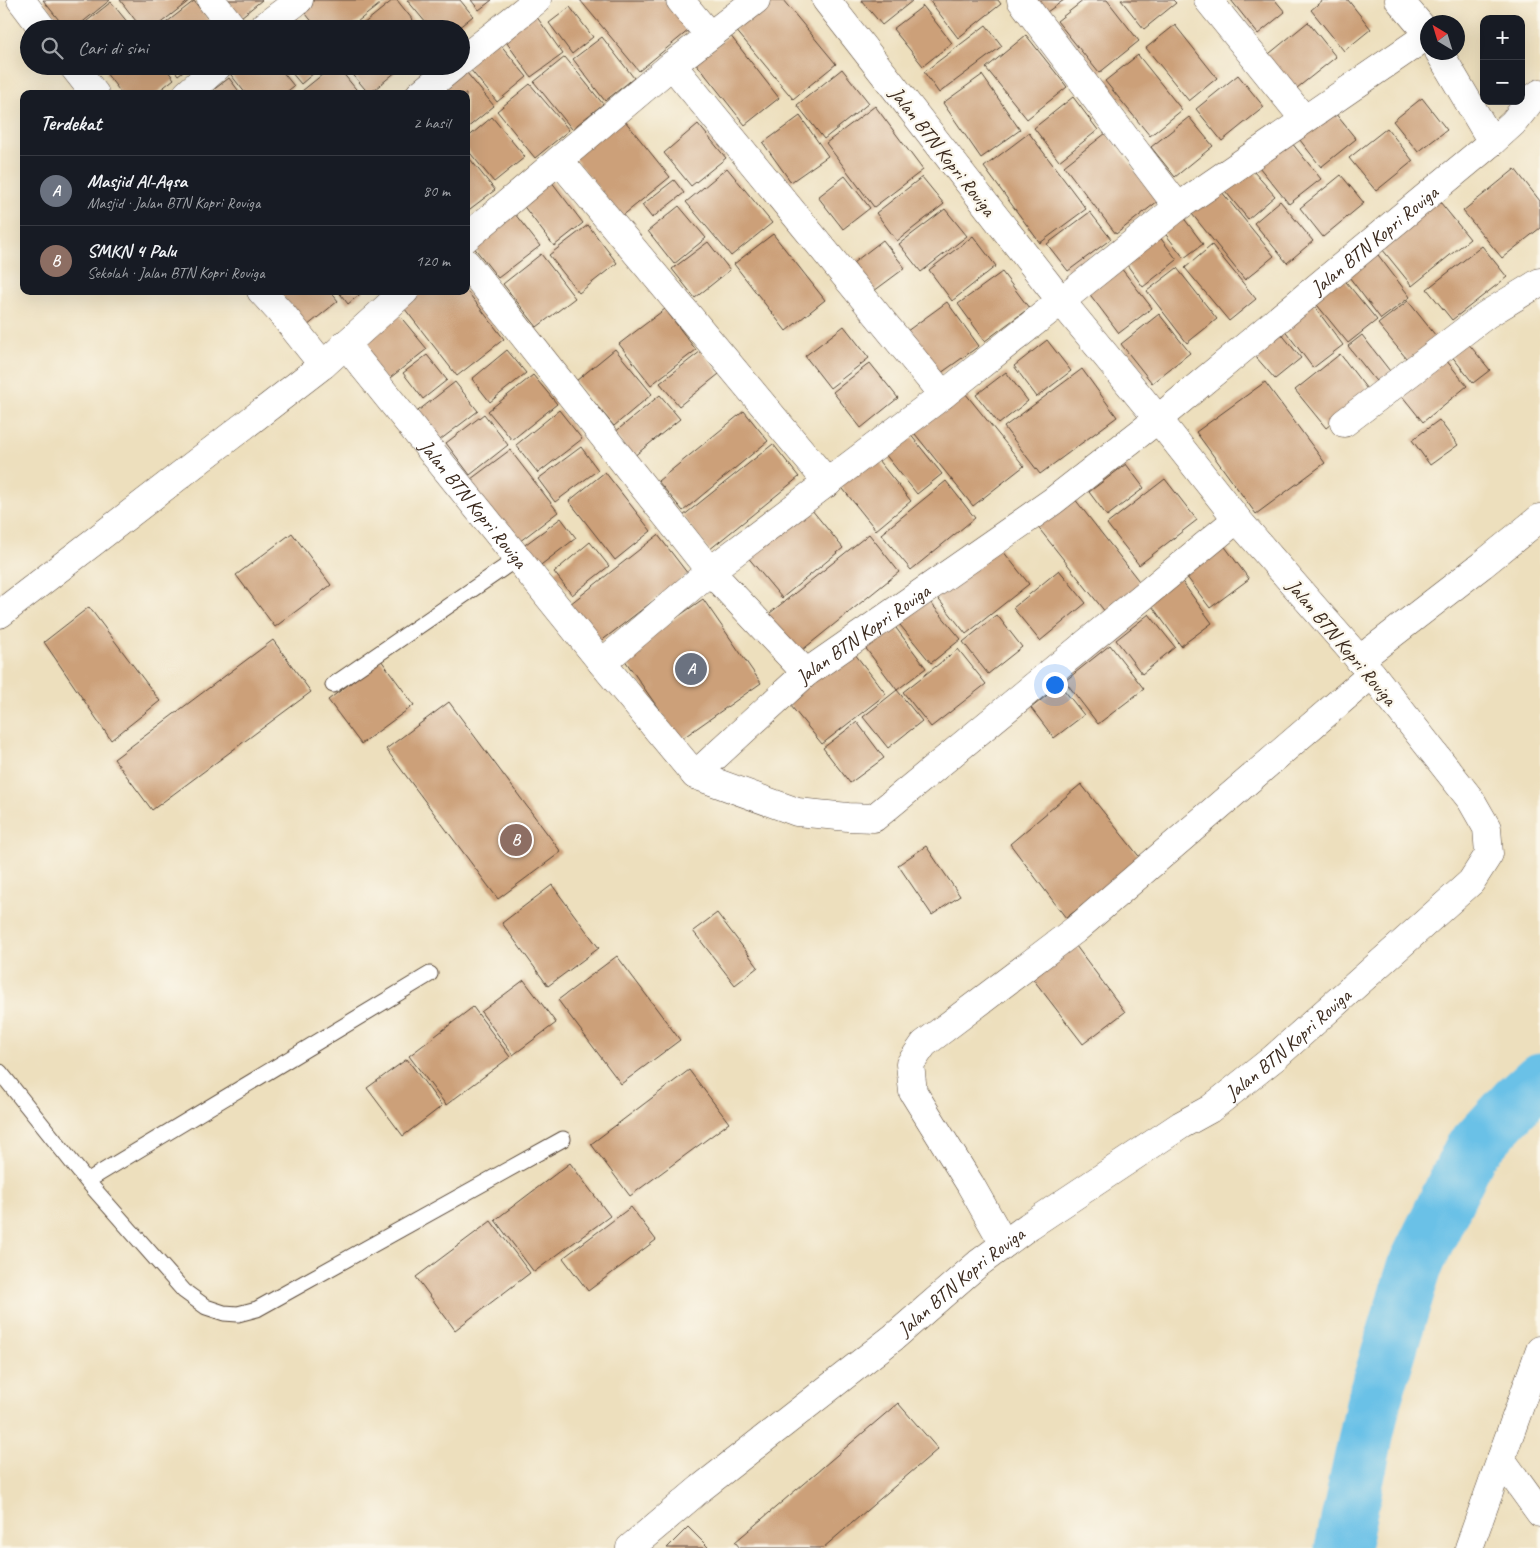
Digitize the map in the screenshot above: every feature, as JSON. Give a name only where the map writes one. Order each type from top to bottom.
[{"type":"street","points":[[21,0],[36,20]]},
{"type":"street","points":[[211,0],[227,20]]},
{"type":"street","points":[[273,20],[299,0]]},
{"type":"street","points":[[470,54],[537,0]]},
{"type":"street","points":[[680,0],[709,35]]},
{"type":"street","points":[[470,235],[672,65],[756,0]]},
{"type":"street","name":"Jalan BTN Kopri Roviga","points":[[630,1548],[701,1488],[894,1337],[979,1263],[1029,1226],[1181,1125],[1210,1109],[1274,1058],[1471,882],[1489,854],[1487,828],[1471,800],[1365,667],[1237,519],[1062,301],[826,0]]},
{"type":"street","points":[[1021,0],[1178,207]]},
{"type":"street","points":[[1208,0],[1304,119]]},
{"type":"street","points":[[1399,0],[1420,25]]},
{"type":"street","points":[[602,663],[710,571],[943,395],[1178,207],[1420,39]]},
{"type":"street","points":[[1444,60],[1492,142]]},
{"type":"street","points":[[672,65],[943,395]]},
{"type":"street","points":[[80,75],[92,90]]},
{"type":"street","points":[[191,90],[208,75]]},
{"type":"street","points":[[425,90],[443,75]]},
{"type":"street","name":"Jalan BTN Kopri Roviga","points":[[345,344],[602,663],[695,775],[806,674],[1053,501],[1158,419],[1537,104]]},
{"type":"street","points":[[559,160],[828,482]]},
{"type":"street","points":[[470,268],[710,571],[806,674]]},
{"type":"street","points":[[1344,423],[1486,316],[1540,282]]},
{"type":"street","points":[[265,295],[323,365]]},
{"type":"street","points":[[0,614],[323,365],[400,295]]},
{"type":"street","points":[[1004,1244],[970,1184],[913,1092],[910,1064],[924,1044],[1075,930],[1365,667],[1540,518]]},
{"type":"street","points":[[695,775],[797,812],[874,818],[1237,519]]},
{"type":"street","points":[[1469,1548],[1540,1350]]},
{"type":"street","points":[[1501,1459],[1540,1513]]},
{"type":"lane","points":[[333,685],[518,558]]},
{"type":"lane","points":[[87,1181],[430,974]]},
{"type":"lane","points":[[0,1072],[87,1181],[184,1291],[206,1307],[224,1313],[238,1314],[257,1309],[563,1139]]},
{"type":"building","points":[[43,0],[110,0],[85,20],[59,20]]},
{"type":"building","points":[[120,0],[190,0],[164,20],[135,20]]},
{"type":"building","points":[[228,0],[262,0],[241,17]]},
{"type":"building","points":[[314,0],[385,0],[359,20],[311,20],[302,9]]},
{"type":"building","points":[[393,0],[397,0],[413,20],[368,20]]},
{"type":"building","points":[[407,0],[460,0],[473,16],[468,20],[424,20]]},
{"type":"building","points":[[471,0],[492,0],[479,10]]},
{"type":"building","points":[[580,0],[664,0],[689,30],[639,71]]},
{"type":"building","points":[[771,0],[783,0],[836,64],[793,99],[735,29]]},
{"type":"building","points":[[861,0],[911,0],[912,1],[882,25]]},
{"type":"building","points":[[929,0],[998,0],[1001,4],[958,38]]},
{"type":"building","points":[[1034,0],[1064,0],[1044,14]]},
{"type":"building","points":[[1084,0],[1107,0],[1139,41],[1099,73],[1057,21]]},
{"type":"building","points":[[1121,0],[1173,0],[1176,3],[1144,29]]},
{"type":"building","points":[[1231,0],[1275,0],[1285,12],[1258,34]]},
{"type":"building","points":[[1323,0],[1348,0],[1371,29],[1344,51],[1311,10]]},
{"type":"building","points":[[194,1],[209,20],[170,20]]},
{"type":"building","points":[[111,2],[126,20],[88,20]]},
{"type":"building","points":[[923,6],[952,43],[923,66],[893,29]]},
{"type":"building","points":[[570,7],[593,37],[572,54],[549,23]]},
{"type":"building","points":[[290,11],[298,20],[280,20]]},
{"type":"building","points":[[534,13],[563,54],[531,77],[502,36]]},
{"type":"building","points":[[1308,22],[1336,57],[1292,92],[1264,58]]},
{"type":"building","points":[[986,25],[1002,46],[939,93],[924,72]]},
{"type":"building","points":[[1175,25],[1217,78],[1189,101],[1146,48]]},
{"type":"building","points":[[730,35],[779,98],[745,125],[695,62]]},
{"type":"building","points":[[1026,35],[1067,87],[1027,119],[986,68]]},
{"type":"building","points":[[602,37],[634,78],[605,101],[573,59]]},
{"type":"building","points":[[495,38],[527,77],[497,102],[470,69],[470,59]]},
{"type":"building","points":[[1138,55],[1182,110],[1150,136],[1105,81]]},
{"type":"building","points":[[565,57],[603,104],[572,129],[534,82]]},
{"type":"building","points":[[842,69],[869,103],[824,139],[797,105]]},
{"type":"building","points":[[108,75],[171,75],[174,79],[160,90],[119,90]]},
{"type":"building","points":[[231,75],[285,75],[294,86],[289,90],[243,90]]},
{"type":"building","points":[[294,75],[312,75],[301,84]]},
{"type":"building","points":[[322,75],[344,75],[357,90],[303,90]]},
{"type":"building","points":[[353,75],[392,75],[374,90],[366,90]]},
{"type":"building","points":[[453,75],[469,75],[494,106],[470,126],[470,90],[435,90]]},
{"type":"building","points":[[982,75],[1020,130],[981,158],[943,103]]},
{"type":"building","points":[[1238,75],[1264,107],[1222,141],[1196,109]]},
{"type":"building","points":[[229,78],[238,90],[213,90]]},
{"type":"building","points":[[530,84],[569,130],[535,158],[497,111]]},
{"type":"building","points":[[1073,97],[1098,130],[1059,161],[1034,128]]},
{"type":"building","points":[[1422,98],[1447,130],[1418,152],[1393,121]]},
{"type":"building","points":[[875,106],[923,170],[874,207],[826,143]]},
{"type":"building","points":[[1331,108],[1356,139],[1321,167],[1296,135]]},
{"type":"building","points":[[621,116],[670,177],[621,217],[572,155]]},
{"type":"building","points":[[800,116],[828,156],[791,182],[763,143]]},
{"type":"building","points":[[492,117],[525,157],[494,182],[470,153],[470,136]]},
{"type":"building","points":[[1189,117],[1213,146],[1175,177],[1151,147]]},
{"type":"building","points":[[698,124],[726,158],[691,186],[664,153]]},
{"type":"building","points":[[1387,128],[1413,161],[1376,191],[1349,158]]},
{"type":"building","points":[[1029,133],[1086,209],[1040,243],[984,167]]},
{"type":"building","points":[[1106,133],[1158,201],[1116,234],[1064,166]]},
{"type":"building","points":[[1287,137],[1321,179],[1289,204],[1255,162]]},
{"type":"building","points":[[470,159],[495,190],[470,209]]},
{"type":"building","points":[[1247,164],[1275,196],[1248,219],[1221,186]]},
{"type":"building","points":[[727,168],[772,223],[731,256],[686,202]]},
{"type":"building","points":[[1515,169],[1540,201],[1540,228],[1502,258],[1463,211]]},
{"type":"building","points":[[1341,175],[1364,203],[1323,237],[1300,208]]},
{"type":"building","points":[[845,176],[870,208],[843,229],[818,197]]},
{"type":"building","points":[[922,177],[944,204],[897,241],[876,213]]},
{"type":"building","points":[[674,180],[684,193],[652,218],[642,205]]},
{"type":"building","points":[[551,181],[583,223],[554,246],[522,204]]},
{"type":"building","points":[[1217,186],[1274,256],[1245,280],[1188,209]]},
{"type":"building","points":[[1436,197],[1470,239],[1412,286],[1378,244]]},
{"type":"building","points":[[1280,201],[1313,241],[1287,263],[1254,223]]},
{"type":"building","points":[[679,206],[706,238],[674,264],[648,231]]},
{"type":"building","points":[[511,209],[540,246],[498,278],[470,240]]},
{"type":"building","points":[[945,209],[967,236],[921,272],[899,244]]},
{"type":"building","points":[[1090,212],[1111,239],[1068,271],[1047,244]]},
{"type":"building","points":[[1180,213],[1203,244],[1184,258],[1160,227]]},
{"type":"building","points":[[588,225],[617,263],[579,293],[549,255]]},
{"type":"building","points":[[1156,232],[1177,260],[1143,287],[1122,258]]},
{"type":"building","points":[[773,234],[825,300],[786,331],[734,264]]},
{"type":"building","points":[[973,236],[996,266],[952,301],[929,270]]},
{"type":"building","points":[[883,240],[905,268],[874,291],[853,263]]},
{"type":"building","points":[[708,242],[730,270],[695,298],[672,269]]},
{"type":"building","points":[[1212,245],[1256,299],[1229,321],[1185,268]]},
{"type":"building","points":[[1482,246],[1507,277],[1452,320],[1427,289]]},
{"type":"building","points":[[1372,247],[1410,297],[1381,319],[1343,269]]},
{"type":"building","points":[[541,254],[575,298],[537,327],[503,284]]},
{"type":"building","points":[[1117,263],[1152,308],[1119,333],[1085,288]]},
{"type":"building","points":[[1177,268],[1217,319],[1187,343],[1147,291]]},
{"type":"building","points":[[1002,272],[1029,308],[985,341],[958,304]]},
{"type":"building","points":[[1342,277],[1377,320],[1348,343],[1313,300]]},
{"type":"building","points":[[280,295],[333,295],[338,301],[307,326]]},
{"type":"building","points":[[341,295],[359,295],[348,304]]},
{"type":"building","points":[[413,295],[470,295],[504,339],[457,376],[401,304]]},
{"type":"building","points":[[1408,301],[1440,341],[1411,364],[1378,324]]},
{"type":"building","points":[[947,302],[979,346],[934,378],[903,334]]},
{"type":"building","points":[[1311,302],[1343,345],[1313,368],[1281,325]]},
{"type":"building","points":[[394,309],[427,349],[386,381],[355,342]]},
{"type":"building","points":[[665,309],[696,350],[651,385],[619,344]]},
{"type":"building","points":[[1159,314],[1190,353],[1152,383],[1121,344]]},
{"type":"building","points":[[844,326],[869,358],[830,388],[805,356]]},
{"type":"building","points":[[1276,327],[1301,358],[1275,379],[1249,349]]},
{"type":"building","points":[[1362,335],[1393,375],[1379,385],[1348,346]]},
{"type":"building","points":[[1463,337],[1490,370],[1473,383],[1447,350]]},
{"type":"building","points":[[1047,340],[1071,371],[1037,397],[1014,366]]},
{"type":"building","points":[[615,349],[652,394],[614,426],[576,381]]},
{"type":"building","points":[[507,350],[526,373],[490,402],[472,379]]},
{"type":"building","points":[[701,351],[719,374],[679,406],[660,383]]},
{"type":"building","points":[[1340,354],[1370,393],[1326,428],[1295,390]]},
{"type":"building","points":[[427,355],[447,380],[423,399],[403,373]]},
{"type":"building","points":[[1442,355],[1467,386],[1423,422],[1398,391]]},
{"type":"building","points":[[870,363],[898,398],[861,428],[833,392]]},
{"type":"building","points":[[1082,369],[1117,417],[1040,474],[1004,427]]},
{"type":"building","points":[[1006,372],[1028,401],[999,424],[976,395]]},
{"type":"building","points":[[533,375],[557,404],[512,440],[488,411]]},
{"type":"building","points":[[455,382],[478,411],[436,443],[414,414]]},
{"type":"building","points":[[1265,382],[1325,463],[1256,514],[1196,432]]},
{"type":"building","points":[[961,388],[1024,466],[973,506],[911,429]]},
{"type":"building","points":[[660,395],[680,419],[633,457],[614,433]]},
{"type":"building","points":[[559,410],[582,439],[538,473],[516,445]]},
{"type":"building","points":[[744,411],[768,441],[683,511],[658,481]]},
{"type":"building","points":[[484,414],[508,445],[470,475],[446,443]]},
{"type":"building","points":[[1439,420],[1458,445],[1430,465],[1412,440]]},
{"type":"building","points":[[905,428],[942,474],[917,494],[880,448]]},
{"type":"building","points":[[773,444],[799,477],[709,550],[683,516]]},
{"type":"building","points":[[581,447],[598,470],[555,502],[538,479]]},
{"type":"building","points":[[510,450],[558,512],[515,545],[467,482]]},
{"type":"building","points":[[874,455],[911,501],[876,530],[839,484]]},
{"type":"building","points":[[1126,464],[1144,488],[1107,516],[1089,492]]},
{"type":"building","points":[[605,472],[651,531],[615,560],[569,501]]},
{"type":"building","points":[[1165,479],[1197,520],[1139,565],[1107,524]]},
{"type":"building","points":[[946,481],[975,518],[911,570],[881,534]]},
{"type":"building","points":[[1074,498],[1142,585],[1106,613],[1037,526]]},
{"type":"building","points":[[807,504],[843,548],[782,598],[746,555]]},
{"type":"building","points":[[561,518],[576,538],[533,571],[518,550]]},
{"type":"building","points":[[292,533],[331,585],[275,627],[236,575]]},
{"type":"building","points":[[869,534],[899,572],[796,655],[765,617]]},
{"type":"building","points":[[658,535],[688,574],[600,642],[570,604]]},
{"type":"building","points":[[1220,540],[1249,579],[1210,608],[1181,569]]},
{"type":"building","points":[[590,542],[609,566],[572,595],[554,572]]},
{"type":"building","points":[[999,546],[1029,584],[966,634],[936,596]]},
{"type":"building","points":[[1059,570],[1086,603],[1040,641],[1013,608]]},
{"type":"building","points":[[1178,576],[1212,623],[1181,646],[1147,599]]},
{"type":"building","points":[[925,596],[961,639],[931,663],[896,620]]},
{"type":"building","points":[[703,599],[761,683],[680,740],[622,656]]},
{"type":"building","points":[[89,607],[160,701],[111,740],[44,642]]},
{"type":"building","points":[[1149,614],[1175,647],[1142,674],[1116,640]]},
{"type":"building","points":[[997,615],[1022,647],[988,674],[963,642]]},
{"type":"building","points":[[893,624],[926,668],[897,690],[864,646]]},
{"type":"building","points":[[273,640],[311,692],[152,810],[114,759]]},
{"type":"building","points":[[1110,645],[1144,689],[1098,724],[1065,681]]},
{"type":"building","points":[[851,649],[886,694],[822,744],[786,700]]},
{"type":"building","points":[[958,649],[986,684],[931,727],[903,692]]},
{"type":"building","points":[[381,660],[414,705],[361,744],[328,700]]},
{"type":"building","points":[[1060,685],[1084,715],[1054,738],[1031,708]]},
{"type":"building","points":[[897,690],[922,721],[888,748],[863,717]]},
{"type":"building","points":[[449,702],[561,852],[498,899],[386,749]]},
{"type":"building","points":[[857,722],[884,758],[850,783],[823,748]]},
{"type":"building","points":[[1081,784],[1142,860],[1066,918],[1010,844]]},
{"type":"building","points":[[926,846],[960,896],[932,915],[898,865]]},
{"type":"building","points":[[552,885],[599,948],[548,986],[502,923]]},
{"type":"building","points":[[717,913],[758,967],[735,985],[693,931]]},
{"type":"building","points":[[1076,946],[1125,1012],[1083,1044],[1033,979]]},
{"type":"building","points":[[617,956],[680,1040],[621,1084],[558,1000]]},
{"type":"building","points":[[524,980],[556,1023],[513,1055],[481,1012]]},
{"type":"building","points":[[473,1007],[510,1057],[446,1105],[409,1056]]},
{"type":"building","points":[[407,1059],[442,1106],[403,1136],[367,1088]]},
{"type":"building","points":[[689,1070],[729,1123],[630,1196],[591,1144]]},
{"type":"building","points":[[570,1163],[610,1216],[534,1272],[495,1220]]},
{"type":"building","points":[[631,1207],[656,1240],[588,1291],[563,1258]]},
{"type":"building","points":[[491,1221],[530,1273],[455,1330],[416,1277]]},
{"type":"building","points":[[898,1403],[938,1449],[823,1548],[740,1548],[735,1542]]},
{"type":"building","points":[[688,1527],[709,1548],[667,1548]]},
{"type":"waterway","points":[[1342,1548],[1374,1400],[1415,1266],[1470,1152],[1517,1101],[1540,1080]]},
{"type":"place","name":"Masjid Al-Aqsa","points":[[691,669]]},
{"type":"place","name":"SMKN 4 Palu","points":[[516,840]]}]
